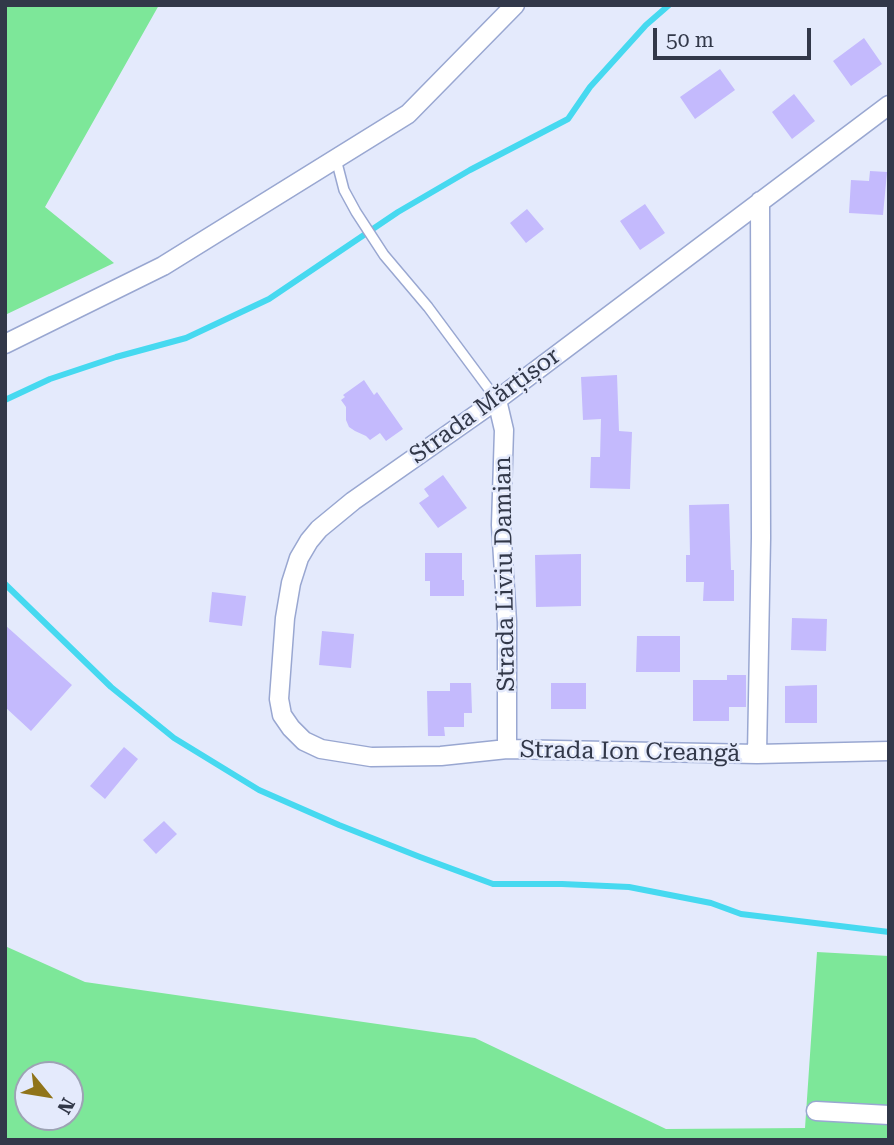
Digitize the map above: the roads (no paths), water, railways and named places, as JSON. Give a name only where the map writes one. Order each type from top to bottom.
[{"type":"street","points":[[5,344],[163,266],[408,114],[515,5]]},
{"type":"street","name":"Strada Mărțișor","points":[[371,757],[321,749],[304,741],[291,729],[282,715],[279,699],[285,618],[291,583],[299,558],[309,541],[319,529],[353,501],[497,400],[889,105]]},
{"type":"street","points":[[757,754],[761,538],[760,201]]},
{"type":"street","name":"Strada Liviu Damian","points":[[497,400],[504,430],[501,525],[508,622],[507,749]]},
{"type":"street","name":"Strada Ion Creangă","points":[[371,757],[441,756],[507,749],[757,754],[889,751]]},
{"type":"street","points":[[816,1111],[889,1115]]},
{"type":"lane","points":[[335,159],[344,190],[384,255],[428,307],[497,400]]},
{"type":"waterway","points":[[5,400],[50,379],[186,338],[269,299],[398,212],[470,170],[568,119],[590,87],[646,25],[669,5]]},
{"type":"waterway","points":[[5,584],[111,687],[174,738],[259,790],[420,857],[493,884],[629,887],[711,903],[741,914],[889,932]]}]
